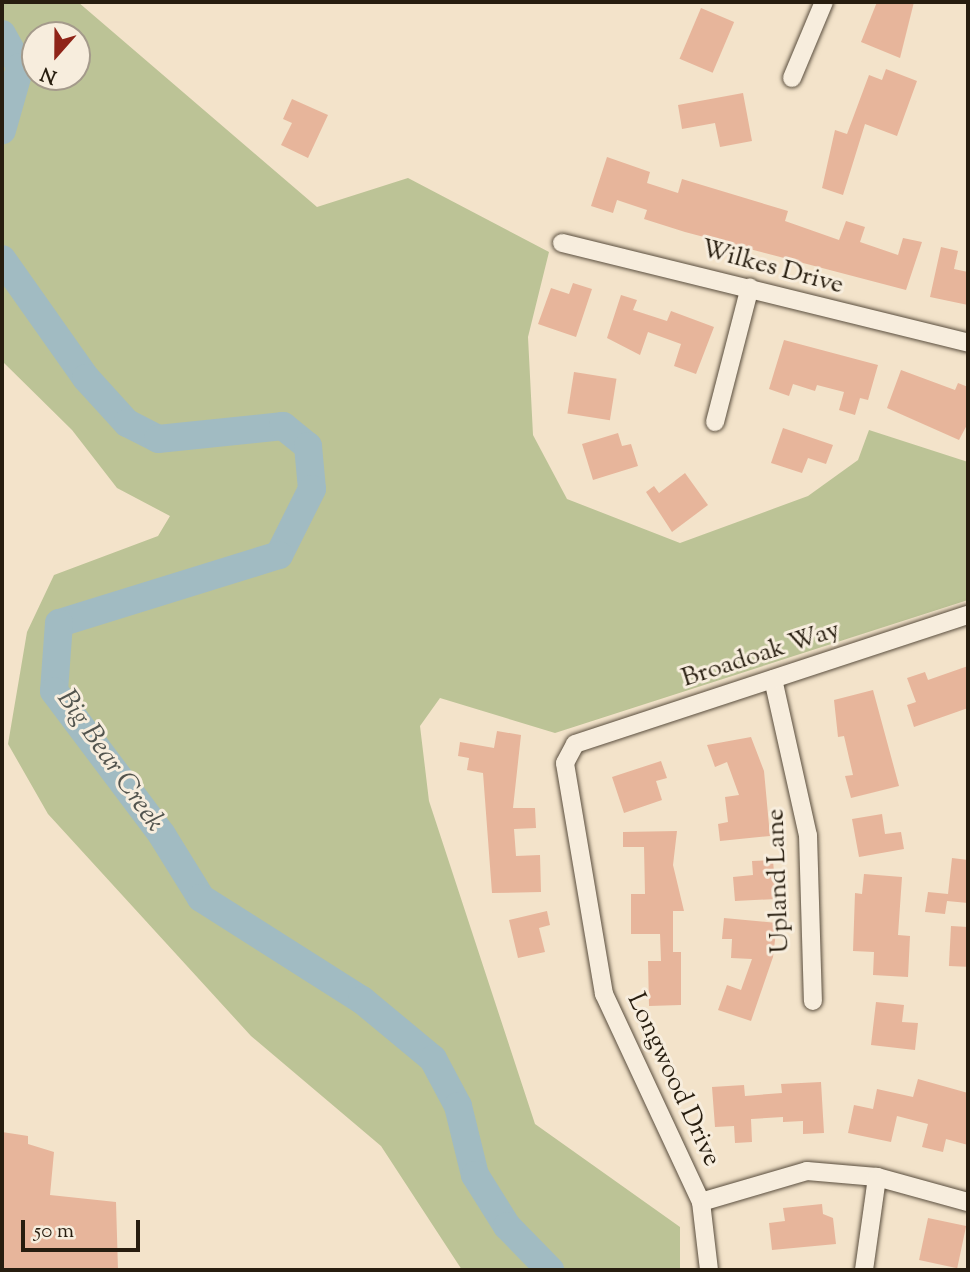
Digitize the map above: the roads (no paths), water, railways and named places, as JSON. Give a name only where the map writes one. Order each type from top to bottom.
[{"type":"street","points":[[792,78],[824,2]]},
{"type":"street","name":"Wilkes Drive","points":[[562,243],[750,287],[968,343]]},
{"type":"street","points":[[715,422],[750,287]]},
{"type":"street","name":"Broadoak Way","points":[[572,747],[968,615]]},
{"type":"street","name":"Upland Lane","points":[[773,679],[808,835],[813,1001]]},
{"type":"street","name":"Longwood Drive","points":[[572,747],[565,763],[604,994],[701,1202],[709,1270]]},
{"type":"street","points":[[701,1202],[807,1171],[877,1177],[968,1202]]},
{"type":"street","points":[[864,1270],[877,1177]]},
{"type":"waterway","name":"Big Bear Creek","points":[[2,34],[20,67],[2,130]]},
{"type":"waterway","name":"Big Bear Creek","points":[[2,259],[86,378],[127,423],[158,439],[283,426],[308,446],[312,489],[279,555],[59,623],[54,691],[162,835],[201,898],[362,1000],[433,1059],[458,1106],[475,1175],[507,1226],[550,1270]]}]
